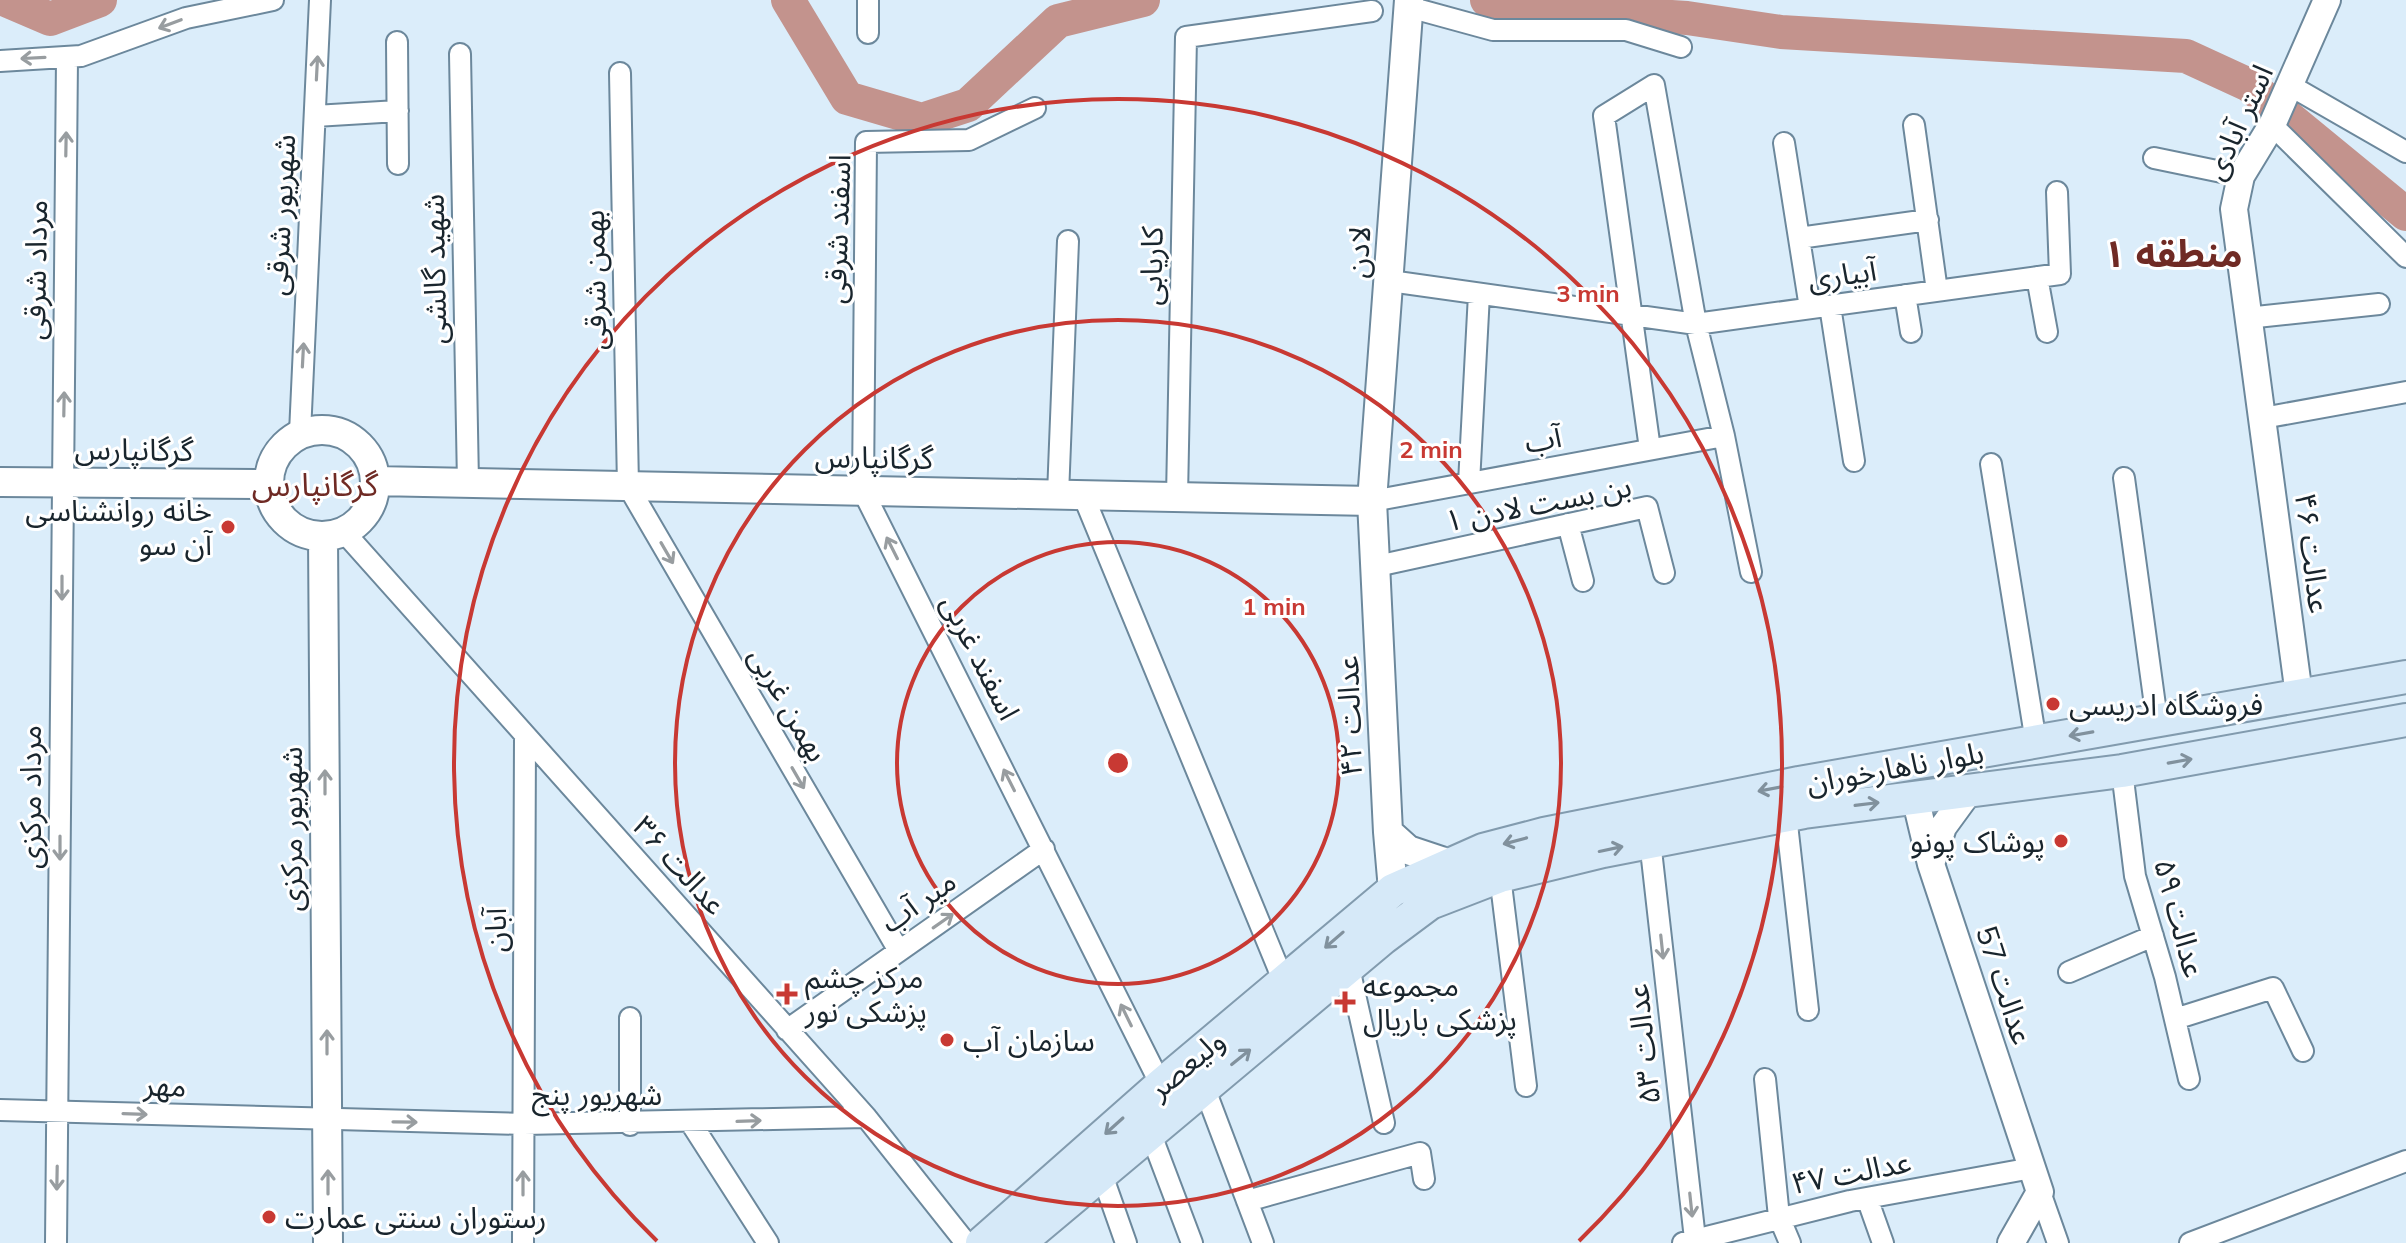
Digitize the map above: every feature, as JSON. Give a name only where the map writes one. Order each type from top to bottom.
[{"type":"main road","name":"لادن","points":[[1372,501],[1409,4]]},
{"type":"main road","points":[[320,428],[350,438],[371,460],[375,481],[372,502],[361,520],[334,534],[302,533],[285,522],[273,505],[268,484],[271,463],[283,446],[300,433],[320,428]]},
{"type":"main road","name":"گرگانپارس","points":[[375,481],[1372,501]]},
{"type":"main road","name":"گرگانپارس","points":[[0,482],[268,484]]},
{"type":"main road","name":"عدالت ۴۲","points":[[1372,501],[1393,890]]},
{"type":"main road","name":"شهریور مرکزی","points":[[328,1243],[334,534]]},
{"type":"main road","name":"بلوار ناهارخوران","points":[[1393,890],[1483,850],[1544,834],[1909,764],[2406,677]]},
{"type":"main road","name":"بلوار ناهارخوران","points":[[1430,903],[1500,876],[1650,841],[1786,815],[2122,771],[2406,720]]},
{"type":"main road","points":[[1909,764],[1915,797]]},
{"type":"main road","points":[[1388,832],[1408,850],[1450,864]]},
{"type":"main road","name":"ولیعصر","points":[[982,1243],[1161,1085],[1393,890]]},
{"type":"main road","name":"ولیعصر","points":[[1019,1243],[1101,1172],[1430,903]]},
{"type":"street","points":[[0,61],[67,58],[120,44],[186,18],[273,0]]},
{"type":"street","name":"شهریور شرقی","points":[[300,433],[320,0]]},
{"type":"street","points":[[868,0],[868,33]]},
{"type":"street","name":"استر آبادی","points":[[2263,418],[2234,209],[2241,176],[2291,86],[2318,3]]},
{"type":"street","points":[[1409,4],[1493,30],[1626,30],[1681,47]]},
{"type":"street","name":"کاریابی","points":[[1177,497],[1186,37],[1372,11]]},
{"type":"street","points":[[397,42],[398,164]]},
{"type":"street","name":"شهید گالشی","points":[[460,54],[468,483]]},
{"type":"street","name":"مرداد شرقی","points":[[63,482],[67,58]]},
{"type":"street","name":"بهمن شرقی","points":[[620,73],[628,486]]},
{"type":"street","points":[[1650,449],[1604,116],[1654,85],[1696,324],[1724,436],[1751,572]]},
{"type":"street","points":[[2291,86],[2406,152]]},
{"type":"street","name":"اسفند شرقی","points":[[863,491],[866,142],[969,140],[1035,108]]},
{"type":"street","points":[[315,116],[398,111]]},
{"type":"street","points":[[1914,125],[1937,291]]},
{"type":"street","points":[[2272,125],[2406,257]]},
{"type":"street","points":[[1784,143],[1799,238],[1820,307],[1854,461]]},
{"type":"street","points":[[2154,158],[2241,176]]},
{"type":"street","name":"آبیاری","points":[[1390,281],[1696,324],[2060,274],[2057,192]]},
{"type":"street","points":[[1799,238],[1928,220]]},
{"type":"street","points":[[1068,241],[1070,495],[1184,734],[1284,982]]},
{"type":"street","points":[[2037,277],[2047,332]]},
{"type":"street","points":[[1469,483],[1479,294]]},
{"type":"street","points":[[1905,295],[1911,332]]},
{"type":"street","points":[[2247,318],[2379,304]]},
{"type":"street","points":[[2263,418],[2406,392]]},
{"type":"street","name":"۴۶ عدالت","points":[[2263,418],[2299,695]]},
{"type":"street","name":"آب","points":[[1372,501],[1724,436]]},
{"type":"street","points":[[1991,464],[2036,742]]},
{"type":"street","points":[[2124,478],[2157,720]]},
{"type":"street","name":"مرداد مرکزی","points":[[56,1243],[63,482]]},
{"type":"street","name":"بهمن غربی","points":[[628,486],[899,951]]},
{"type":"street","name":"اسفند غربی","points":[[863,491],[1161,1085]]},
{"type":"street","name":"۱ بن بست لادن","points":[[1377,566],[1647,507],[1664,573]]},
{"type":"street","points":[[1568,524],[1583,581]]},
{"type":"street","name":"عدالت ۳۶","points":[[334,534],[525,737],[866,1117],[966,1243]]},
{"type":"street","name":"آبان","points":[[523,1243],[525,737]]},
{"type":"street","name":"عدالت ۵۹","points":[[2122,771],[2135,876],[2189,1079]]},
{"type":"street","points":[[1931,864],[1943,827],[1970,790]]},
{"type":"street","name":"عدالت 57","points":[[1915,797],[1931,864],[2036,1180]]},
{"type":"street","points":[[1786,815],[1808,1010]]},
{"type":"street","name":"عدالت ۵۳","points":[[1650,841],[1689,1241]]},
{"type":"street","name":"میر آب","points":[[787,1030],[1044,849]]},
{"type":"street","points":[[1500,876],[1526,1086]]},
{"type":"street","points":[[2069,972],[2153,936]]},
{"type":"street","points":[[1349,968],[1384,1123]]},
{"type":"street","points":[[2175,1019],[2273,988],[2303,1051]]},
{"type":"street","points":[[630,1018],[630,1125]]},
{"type":"street","points":[[1765,1079],[1779,1217],[1790,1243]]},
{"type":"street","points":[[1204,1087],[1263,1243]]},
{"type":"street","name":"مهر","points":[[0,1110],[327,1120]]},
{"type":"street","name":"شهریور پنج","points":[[327,1120],[630,1125],[866,1117]]},
{"type":"street","points":[[691,1123],[768,1243]]},
{"type":"street","points":[[1150,1132],[1192,1243]]},
{"type":"street","points":[[1247,1201],[1420,1153],[1424,1179]]},
{"type":"street","points":[[2190,1243],[2406,1161]]},
{"type":"street","points":[[1101,1172],[1126,1243]]},
{"type":"street","points":[[2011,1243],[2036,1180]]},
{"type":"street","points":[[2036,1180],[2058,1243]]},
{"type":"street","name":"عدالت ۴۷","points":[[1689,1241],[1867,1198],[2036,1180]]},
{"type":"street","points":[[1867,1198],[1883,1243]]},
{"type":"waterway","points":[[6,0],[50,19],[100,0]]},
{"type":"waterway","points":[[788,0],[847,98],[922,120],[968,105],[1058,21],[1143,0]]},
{"type":"waterway","points":[[1487,0],[1549,9],[1687,18],[1781,32],[2186,56],[2249,85],[2406,214]]},
{"type":"place","name":"خانه روانشناسی آن سو","points":[[228,527]]},
{"type":"place","name":"فروشگاه ادریسی","points":[[2053,704]]},
{"type":"place","name":"پوشاک پونو","points":[[2061,841]]},
{"type":"place","name":"مرکز چشم پزشکی نور","points":[[787,994]]},
{"type":"place","name":"مجموعه پزشکی باریال","points":[[1345,1002]]},
{"type":"place","name":"سازمان آب","points":[[947,1040]]},
{"type":"place","name":"رستوران سنتی عمارت","points":[[269,1217]]},
{"type":"district","name":"منطقه ۱","points":[[2173,253]]},
{"type":"district","name":"گرگانپارس","points":[[315,484]]}]
